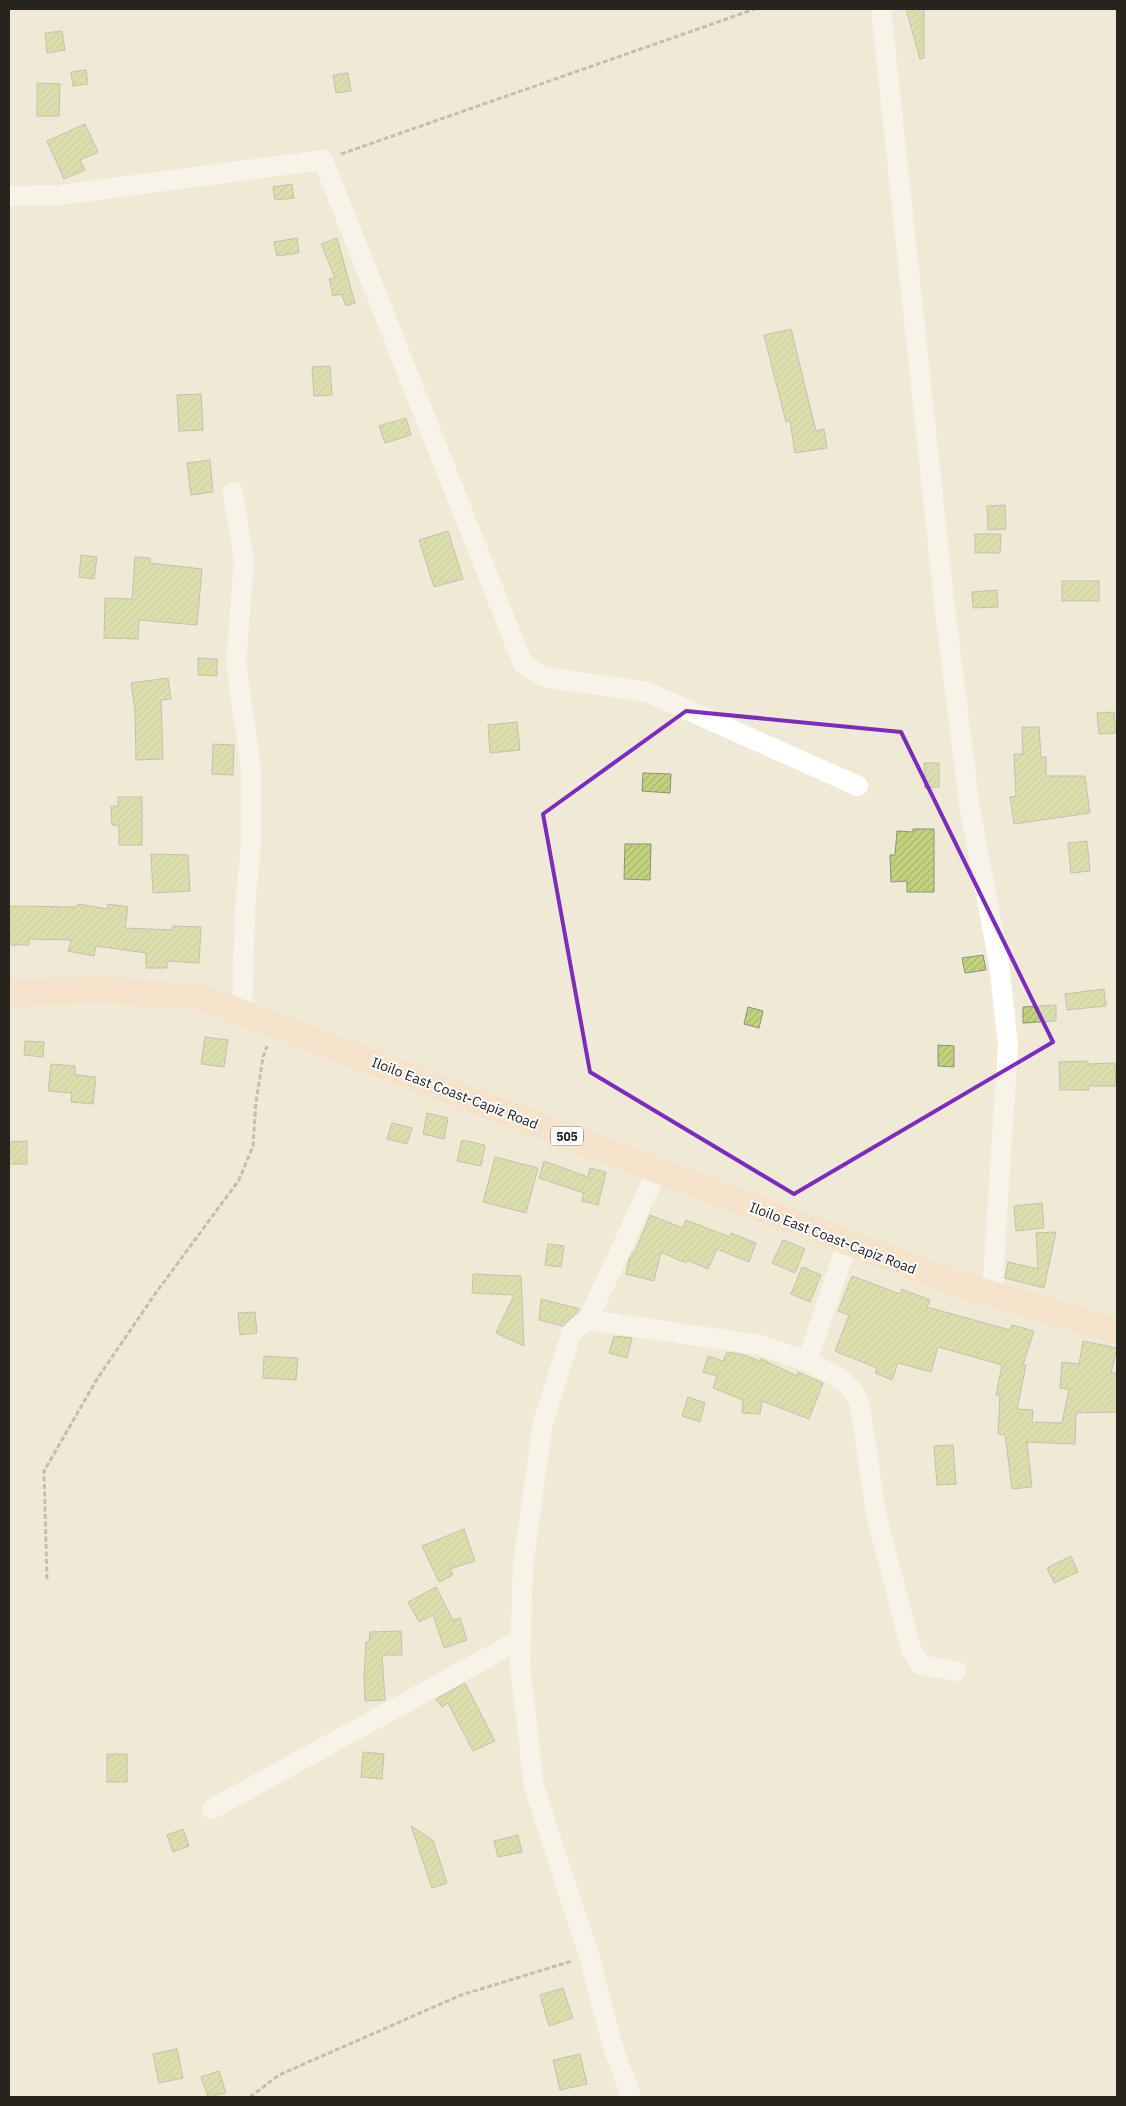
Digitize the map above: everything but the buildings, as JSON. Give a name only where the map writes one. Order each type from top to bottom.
[{"type":"main road","name":"Iloilo East Coast-Capiz Road","points":[[9,993],[104,990],[200,997],[847,1244],[992,1294],[1117,1331]]},
{"type":"street","points":[[881,9],[945,610],[970,809],[999,963],[1008,1045],[992,1294]]},
{"type":"street","points":[[9,196],[60,196],[323,160],[523,664],[544,677],[647,692],[858,786]]},
{"type":"street","points":[[233,492],[244,560],[236,664],[251,768],[251,844],[245,907],[242,1012]]},
{"type":"street","points":[[630,2097],[612,2044],[589,1956],[534,1787],[520,1665],[523,1565],[543,1422],[572,1332],[588,1320],[657,1171]]},
{"type":"street","points":[[807,1361],[847,1244]]},
{"type":"street","points":[[588,1320],[760,1345],[807,1361],[845,1381],[855,1393],[860,1405],[876,1514],[911,1649],[921,1664],[956,1671]]},
{"type":"street","points":[[212,1809],[521,1639]]},
{"type":"path","points":[[323,160],[755,9]]},
{"type":"path","points":[[47,1579],[44,1471],[97,1379],[155,1294],[239,1180],[253,1146],[262,1057],[276,1025]]},
{"type":"path","points":[[250,2097],[279,2075],[461,1995],[589,1956]]},
{"type":"highlighted area","points":[[686,711],[901,732],[1053,1042],[794,1194],[590,1072],[543,814]]}]
